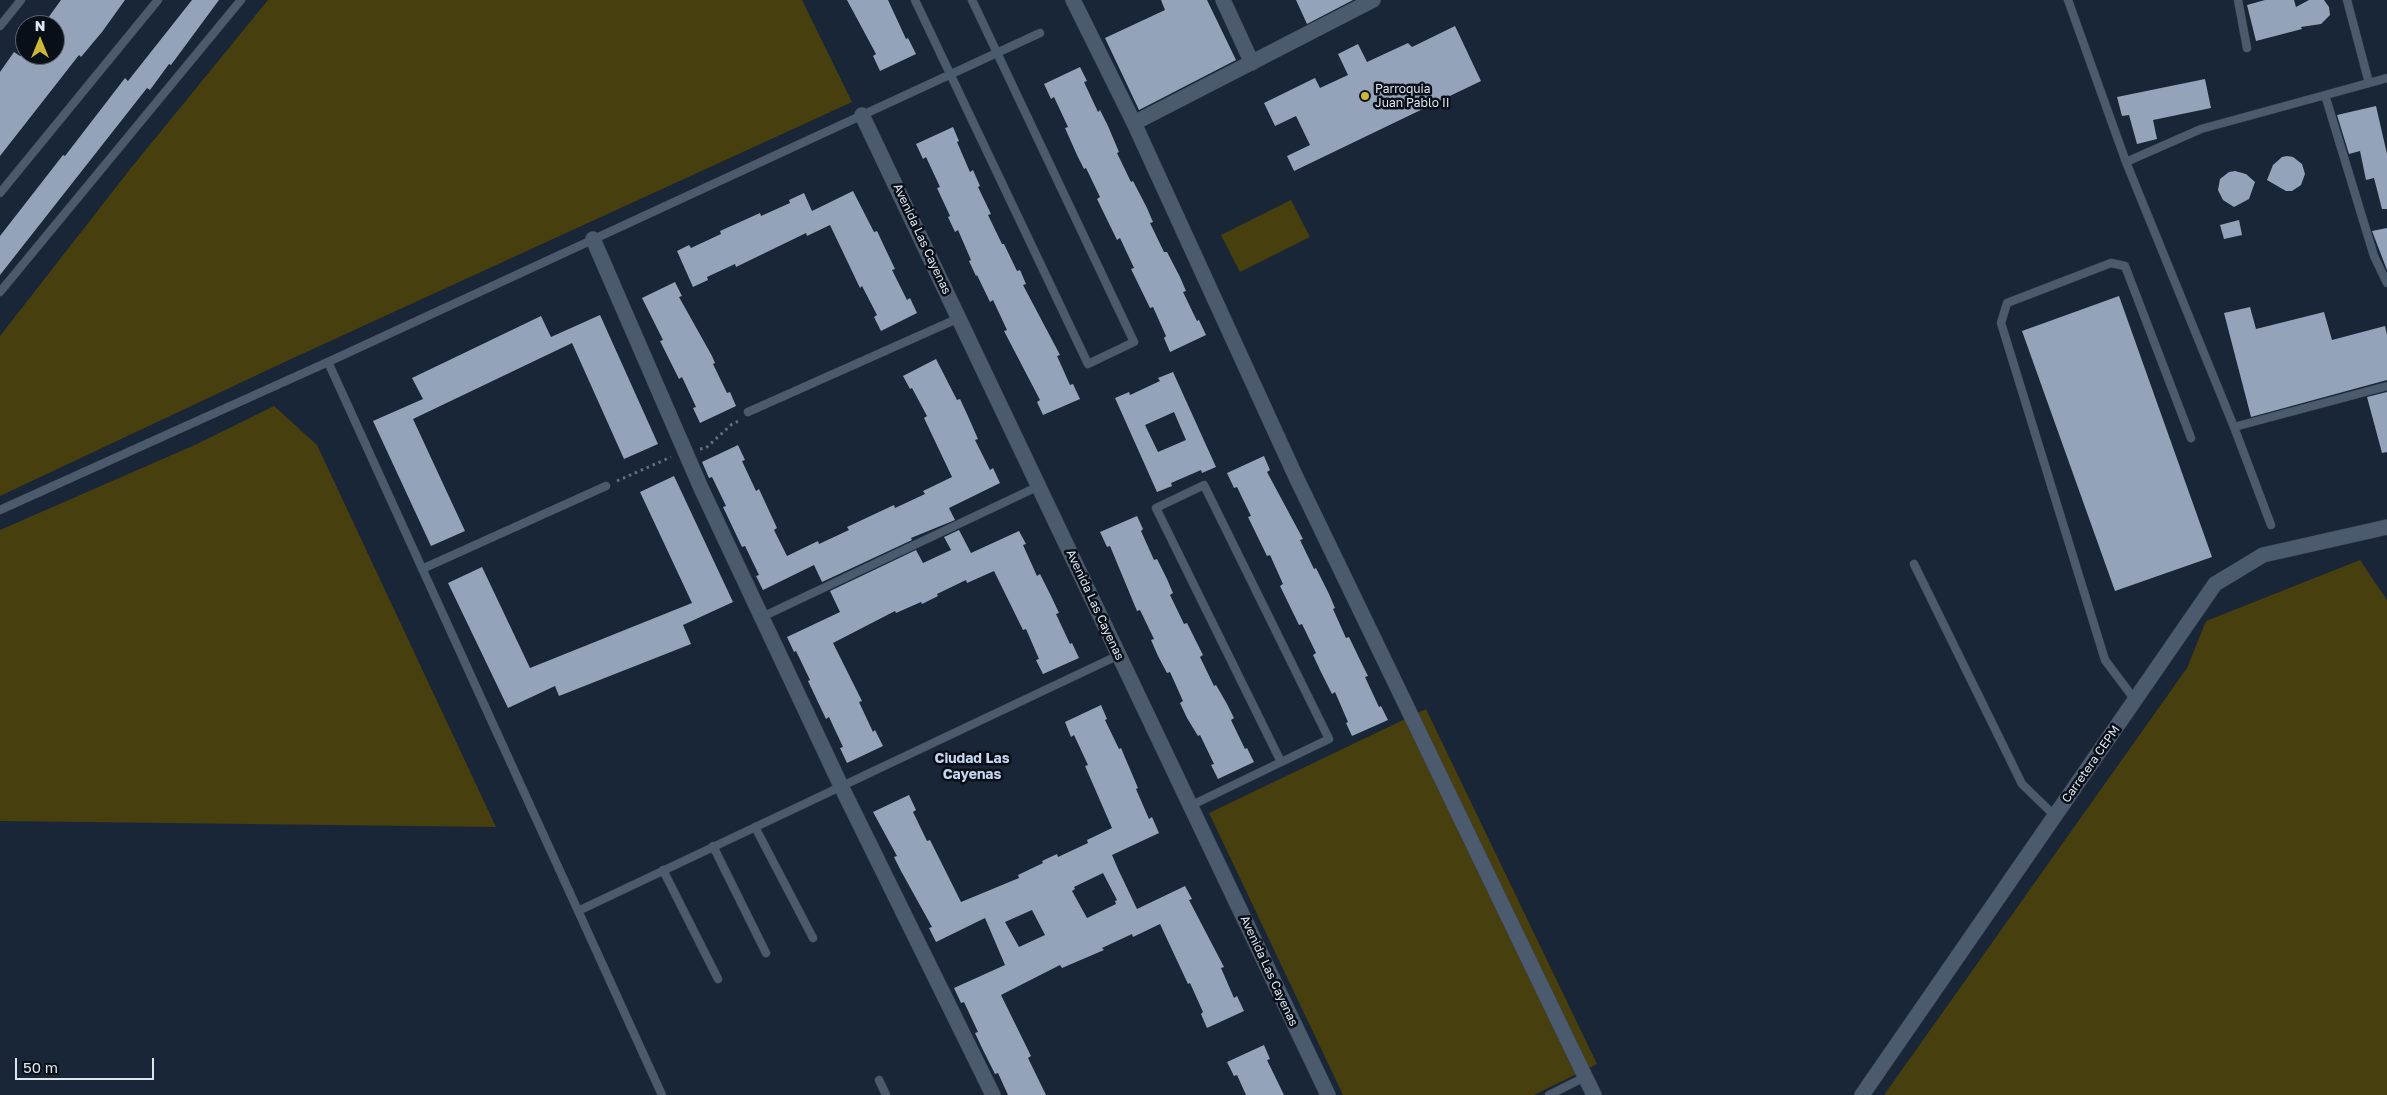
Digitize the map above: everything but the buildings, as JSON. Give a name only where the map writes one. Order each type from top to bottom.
[{"type":"street","points":[[1073,0],[1134,123],[1295,475],[1594,1095]]},
{"type":"street","points":[[1223,0],[1252,63]]},
{"type":"street","points":[[1134,123],[1370,1]]},
{"type":"street","name":"Avenida Las Cayenas","points":[[862,115],[1328,1095]]},
{"type":"street","points":[[593,239],[701,488],[841,786],[992,1095]]},
{"type":"street","name":"Carretera CEPM","points":[[1862,1095],[2215,584],[2264,555],[2387,527]]},
{"type":"lane","points":[[0,26],[21,0]]},
{"type":"lane","points":[[0,193],[158,0]]},
{"type":"lane","points":[[0,292],[241,0]]},
{"type":"lane","points":[[915,0],[1088,364],[1134,342],[972,0]]},
{"type":"lane","points":[[2068,0],[2126,162],[2234,427],[2271,525]]},
{"type":"lane","points":[[2238,0],[2247,48]]},
{"type":"lane","points":[[2347,0],[2369,83]]},
{"type":"lane","points":[[0,510],[328,362],[1040,33]]},
{"type":"lane","points":[[2126,162],[2201,129],[2387,78]]},
{"type":"lane","points":[[2325,95],[2374,256],[2387,283]]},
{"type":"lane","points":[[2135,700],[2104,660],[2098,642],[2001,323],[2007,303],[2111,263],[2125,266],[2191,438]]},
{"type":"lane","points":[[748,412],[959,318]]},
{"type":"lane","points":[[328,362],[662,1095]]},
{"type":"lane","points":[[2234,427],[2387,386]]},
{"type":"lane","points":[[1190,806],[1281,762],[1328,739],[1204,485],[1156,508],[1281,762]]},
{"type":"lane","points":[[422,569],[606,486]]},
{"type":"lane","points":[[762,617],[1039,486]]},
{"type":"lane","points":[[1914,564],[2022,784],[2055,816]]},
{"type":"lane","points":[[578,911],[1119,655]]},
{"type":"lane","points":[[755,827],[813,938]]},
{"type":"lane","points":[[713,846],[766,953]]},
{"type":"lane","points":[[663,870],[718,979]]},
{"type":"lane","points":[[1549,1095],[1585,1077]]},
{"type":"lane","points":[[880,1080],[886,1095]]},
{"type":"shaded area","points":[[268,0],[802,0],[852,102],[291,359],[0,496],[0,336],[131,168]]},
{"type":"shaded area","points":[[1291,200],[1310,237],[1240,272],[1221,235]]},
{"type":"shaded area","points":[[274,406],[317,445],[496,827],[0,821],[0,530],[197,444]]},
{"type":"shaded area","points":[[2360,560],[2387,600],[2387,1095],[1884,1095],[2187,668],[2206,621]]},
{"type":"shaded area","points":[[1426,709],[1597,1064],[1534,1095],[1343,1095],[1209,813]]},
{"type":"place","name":"Parroquia Juan Pablo II","points":[[1365,96]]},
{"type":"district","name":"Ciudad Las Cayenas","points":[[972,768]]}]
